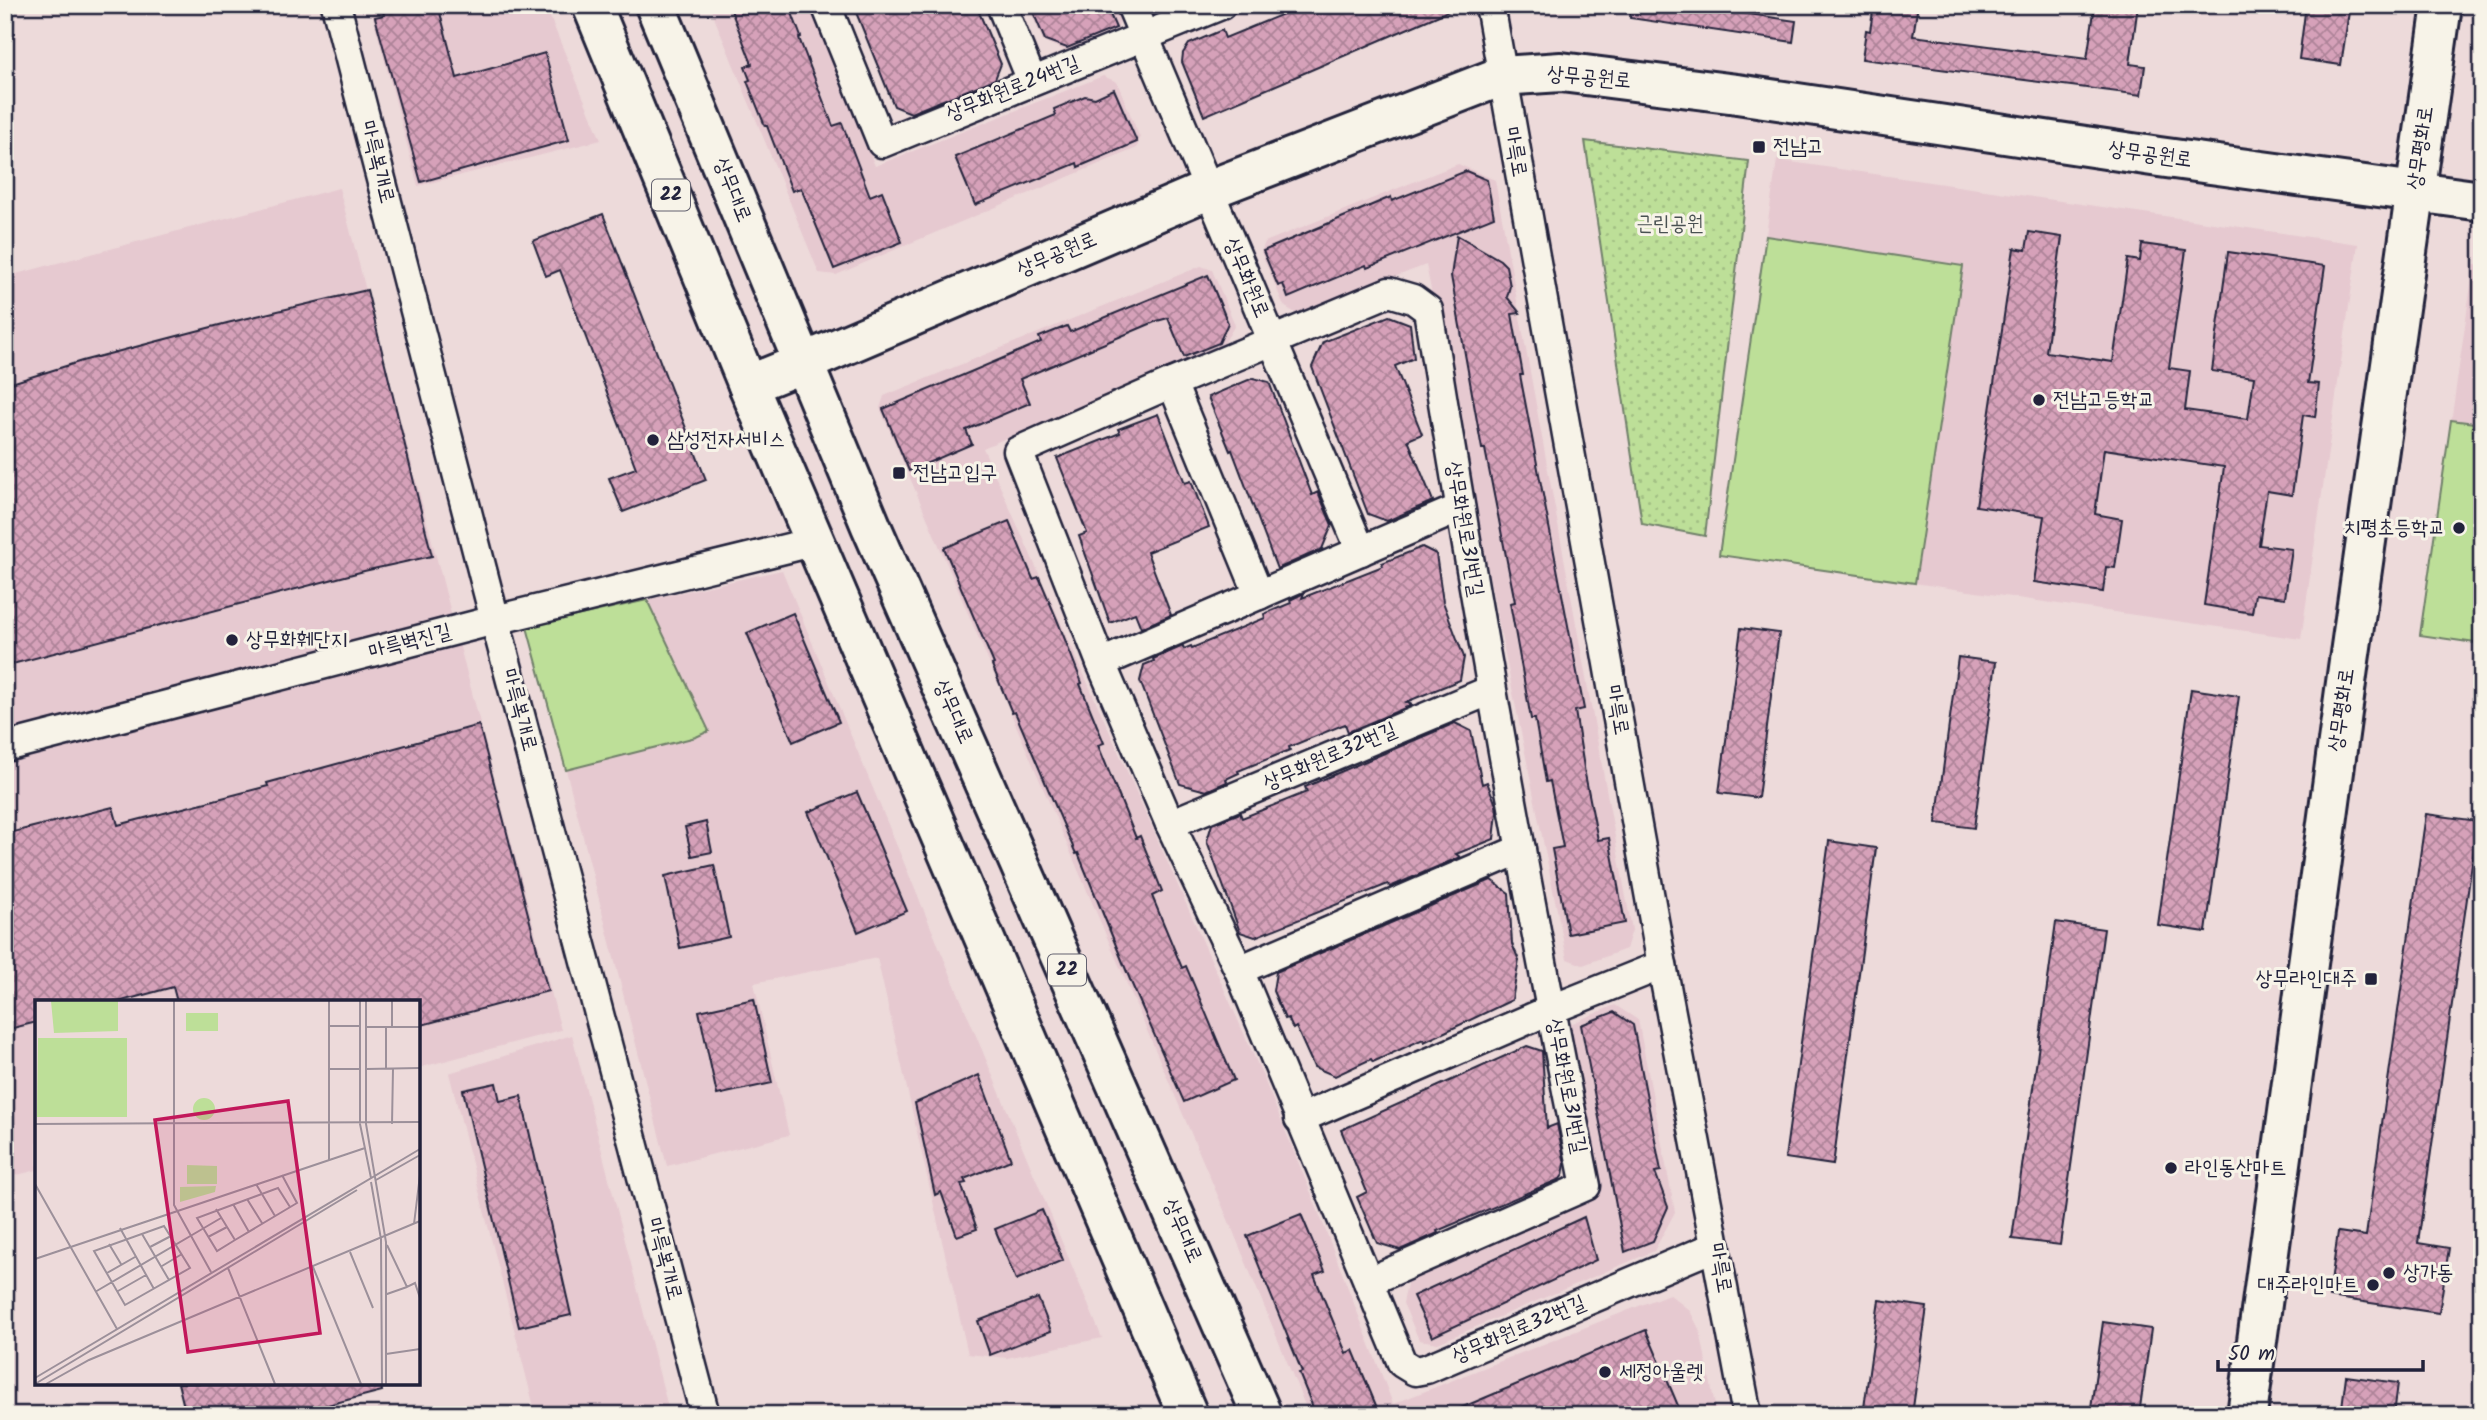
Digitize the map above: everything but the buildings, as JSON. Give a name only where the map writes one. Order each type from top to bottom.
[{"type":"street","name":"마륵복개로","points":[[336,5],[705,1415]]},
{"type":"street","name":"22","points":[[592,5],[748,385],[817,541],[1188,1415]]},
{"type":"street","name":"상무대로","points":[[655,5],[871,526],[1262,1415]]},
{"type":"street","name":"상무화원로24번길","points":[[825,5],[882,143],[1221,5]]},
{"type":"street","points":[[1001,5],[1031,81]]},
{"type":"street","name":"상무화원로","points":[[1131,5],[1361,551]]},
{"type":"street","name":"마륵로","points":[[1490,5],[1662,965],[1747,1415]]},
{"type":"street","name":"상무평화로","points":[[2247,1415],[2346,682],[2442,5]]},
{"type":"street","name":"상무공원로","points":[[748,385],[1208,190],[1502,76],[1561,72],[1724,92],[2482,201]]},
{"type":"street","name":"상무화원로31번길","points":[[1018,451],[1389,292],[1413,299],[1428,310],[1491,690],[1550,1010],[1586,1185],[1368,1282]]},
{"type":"street","points":[[1172,383],[1259,594]]},
{"type":"street","name":"상무화원로32번길","points":[[1018,451],[1101,663],[1170,824],[1239,970],[1402,1363],[1415,1371],[1426,1369],[1716,1246]]},
{"type":"street","points":[[1101,663],[1460,508]]},
{"type":"street","name":"마륵벽진길","points":[[5,747],[495,620],[817,541]]},
{"type":"street","name":"상무화원로32번길","points":[[1170,824],[1491,690]]},
{"type":"street","points":[[1239,970],[1521,849]]},
{"type":"street","points":[[1299,1119],[1550,1010],[1662,965]]},
{"type":"shaded area","points":[[370,5],[545,5],[601,140],[418,186]]},
{"type":"shaded area","points":[[709,5],[809,5],[875,166],[1103,76],[1117,82],[1140,138],[1137,148],[836,275],[819,273]]},
{"type":"shaded area","points":[[1028,5],[1114,5],[1120,19],[1117,32],[1068,52],[1043,41]]},
{"type":"shaded area","name":"전남고등학교","points":[[1777,160],[2358,244],[2301,639],[1719,555]]},
{"type":"shaded area","points":[[1458,164],[1495,180],[1632,930],[1626,949],[1583,965],[1567,959],[1426,265],[1297,314],[1284,306],[1261,252],[1265,242]]},
{"type":"shaded area","name":"상무화훼단지","points":[[339,188],[561,1030],[420,1067],[420,1000],[35,1000],[35,1170],[5,1178],[5,277]]},
{"type":"shaded area","name":"치평초등학교","points":[[2474,264],[2482,265],[2482,644],[2420,635]]},
{"type":"shaded area","points":[[1201,266],[1212,270],[1235,325],[1222,347],[983,448],[1262,1074],[1393,1404],[1669,1294],[1690,1311],[1700,1331],[1717,1415],[1309,1415],[1233,1231],[880,408],[884,396]]},
{"type":"shaded area","points":[[782,570],[1102,1338],[1007,1358],[968,1354],[877,958],[754,983],[789,1135],[667,1166],[566,770],[696,737],[708,731],[647,600]]},
{"type":"shaded area","points":[[1615,1005],[1638,1020],[1675,1212],[1654,1251],[1438,1343],[1419,1340],[1403,1303],[1408,1279],[1593,1195],[1599,1179],[1568,1025]]},
{"type":"shaded area","points":[[572,1035],[670,1415],[536,1415],[449,1073]]},
{"type":"green space","name":"근린공원","points":[[1585,141],[1749,161],[1705,536],[1642,524]]},
{"type":"green space","points":[[1766,236],[1963,266],[1915,583],[1719,555]]},
{"type":"green space","name":"치평초등학교","points":[[2451,420],[2482,424],[2482,644],[2420,635]]},
{"type":"green space","points":[[647,600],[709,731],[696,737],[566,770],[527,627]]},
{"type":"place","name":"전남고","points":[[1759,147]]},
{"type":"place","name":"전남고등학교","points":[[2039,400]]},
{"type":"place","name":"삼성전자서비스","points":[[653,440]]},
{"type":"place","name":"전남고입구","points":[[899,473]]},
{"type":"place","name":"치평초등학교","points":[[2459,528]]},
{"type":"place","name":"상무화훼단지","points":[[232,640]]},
{"type":"place","name":"상무라인대주","points":[[2371,979]]},
{"type":"place","name":"라인동산마트","points":[[2171,1168]]},
{"type":"place","name":"상가동","points":[[2389,1273]]},
{"type":"place","name":"대주라인마트","points":[[2373,1285]]},
{"type":"place","name":"세정아울렛","points":[[1605,1372]]}]
